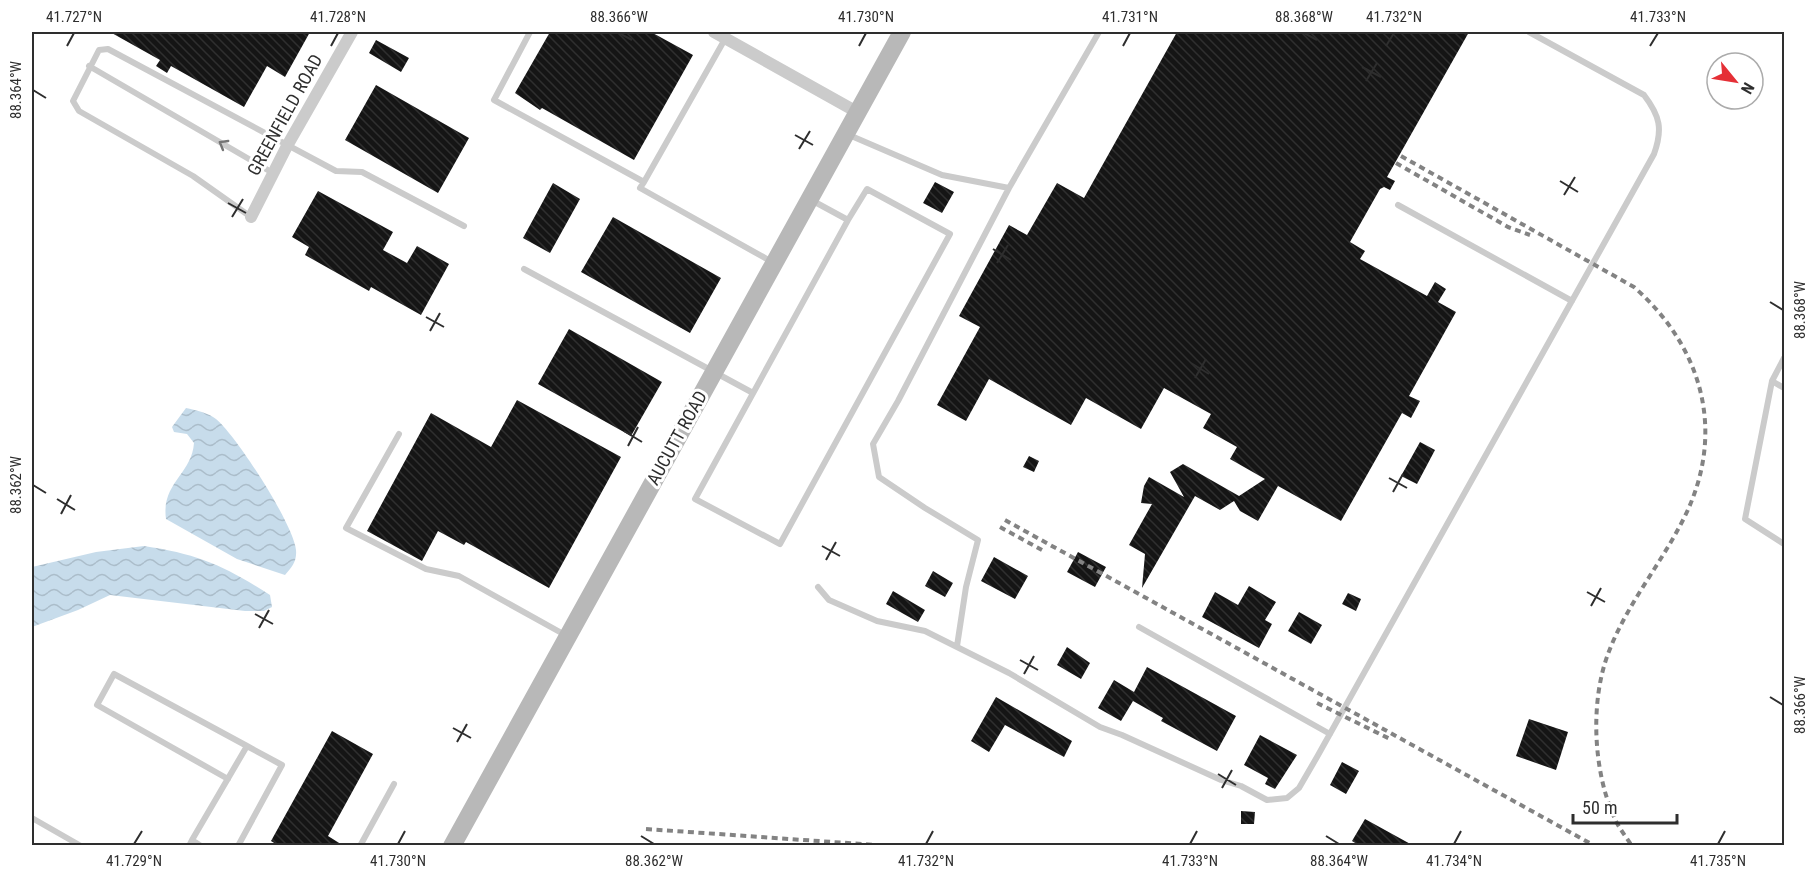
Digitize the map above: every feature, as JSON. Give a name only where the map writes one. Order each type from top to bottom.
[{"type":"street","name":"GREENFIELD ROAD","points":[[251,217],[287,146],[352,32]]},
{"type":"street","points":[[714,32],[857,112]]},
{"type":"street","name":"AUCUTT ROAD","points":[[452,846],[902,32]]},
{"type":"lane","points":[[531,32],[494,100],[644,182]]},
{"type":"lane","points":[[957,646],[966,587],[978,540],[879,477],[873,444],[898,401],[1009,188],[1099,32]]},
{"type":"lane","points":[[818,587],[829,600],[877,621],[926,631],[957,646],[1076,711],[1100,727],[1221,780],[1241,786],[1267,800],[1287,798],[1299,788],[1330,734],[1654,154],[1660,124],[1655,110],[1644,95],[1529,32]]},
{"type":"lane","points":[[725,38],[639,188],[774,263]]},
{"type":"lane","points":[[251,217],[193,176],[79,111],[73,101],[99,50],[108,49],[336,171],[362,172],[464,226]]},
{"type":"lane","points":[[89,66],[273,173]]},
{"type":"lane","points":[[846,133],[942,175],[1009,188]]},
{"type":"lane","points":[[867,189],[950,234],[780,544],[694,500],[848,220],[867,189]]},
{"type":"lane","points":[[809,199],[848,220]]},
{"type":"lane","points":[[1398,205],[1572,301]]},
{"type":"lane","points":[[524,269],[753,393]]},
{"type":"lane","points":[[1785,358],[1772,381],[1745,519],[1785,544]]},
{"type":"lane","points":[[1772,381],[1785,388]]},
{"type":"lane","points":[[399,434],[346,528],[426,569],[459,576],[568,636]]},
{"type":"lane","points":[[1138,627],[1330,734]]},
{"type":"lane","points":[[228,779],[97,705],[114,674],[282,765],[238,846]]},
{"type":"lane","points":[[201,846],[190,843],[247,746]]},
{"type":"lane","points":[[360,846],[394,784]]},
{"type":"lane","points":[[32,818],[81,846]]},
{"type":"water","points":[[186,408],[216,419],[237,443],[263,481],[285,521],[296,550],[294,564],[285,575],[237,559],[166,519],[168,496],[188,463],[194,443],[187,434],[174,432],[172,427]]},
{"type":"water","points":[[144,546],[196,557],[225,569],[270,595],[272,607],[264,611],[245,611],[110,595],[32,627],[32,567],[96,552]]},
{"type":"building","points":[[110,32],[310,32],[285,77],[267,66],[244,107],[171,66],[167,73],[156,66],[160,60]]},
{"type":"building","points":[[550,32],[651,32],[693,55],[634,160],[542,108],[540,110],[515,93]]},
{"type":"building","points":[[1177,32],[1469,32],[1387,177],[1395,181],[1390,190],[1384,187],[1380,189],[1350,242],[1365,251],[1360,259],[1427,296],[1435,282],[1446,289],[1438,302],[1456,312],[1409,396],[1420,401],[1411,418],[1402,413],[1341,521],[1278,486],[1258,521],[1240,511],[1234,501],[1220,510],[1195,496],[1142,588],[1145,554],[1129,545],[1152,504],[1141,503],[1144,486],[1149,477],[1184,497],[1170,472],[1183,464],[1239,496],[1265,479],[1230,459],[1237,447],[1203,428],[1211,414],[1164,388],[1141,429],[1086,398],[1071,425],[989,379],[966,421],[937,405],[980,327],[959,316],[1009,225],[1027,235],[1057,183],[1084,198]]},
{"type":"building","points":[[376,40],[409,58],[401,72],[369,53]]},
{"type":"building","points":[[376,85],[469,138],[438,193],[345,140]]},
{"type":"building","points":[[935,182],[954,192],[942,213],[923,203]]},
{"type":"building","points":[[553,183],[580,199],[550,253],[523,238]]},
{"type":"building","points":[[318,191],[393,232],[383,250],[407,263],[417,246],[449,264],[421,315],[371,287],[369,291],[305,255],[309,247],[292,237]]},
{"type":"building","points":[[613,217],[721,278],[690,333],[581,272]]},
{"type":"building","points":[[569,329],[662,382],[631,436],[538,384]]},
{"type":"building","points":[[517,400],[621,457],[549,588],[466,542],[464,545],[438,531],[422,561],[367,531],[431,413],[491,447]]},
{"type":"building","points":[[1420,442],[1435,450],[1417,484],[1401,476]]},
{"type":"building","points":[[1029,456],[1039,461],[1034,472],[1023,467]]},
{"type":"building","points":[[1078,552],[1106,567],[1095,587],[1067,572]]},
{"type":"building","points":[[994,557],[1028,576],[1015,599],[981,581]]},
{"type":"building","points":[[933,571],[953,583],[945,597],[925,586]]},
{"type":"building","points":[[1249,586],[1276,602],[1265,620],[1272,624],[1259,648],[1202,617],[1215,592],[1238,605]]},
{"type":"building","points":[[893,591],[925,610],[918,622],[886,604]]},
{"type":"building","points":[[1348,593],[1361,599],[1356,611],[1342,604]]},
{"type":"building","points":[[1299,612],[1322,625],[1311,644],[1288,631]]},
{"type":"building","points":[[1067,647],[1090,663],[1081,679],[1057,665]]},
{"type":"building","points":[[1147,667],[1236,716],[1217,751],[1161,721],[1163,718],[1133,701],[1121,721],[1098,708],[1114,680],[1134,692]]},
{"type":"building","points":[[996,697],[1072,741],[1064,757],[1005,725],[989,752],[971,741]]},
{"type":"building","points":[[1529,719],[1568,732],[1556,770],[1516,756]]},
{"type":"building","points":[[332,731],[373,754],[328,836],[344,846],[279,846],[271,841]]},
{"type":"building","points":[[1260,735],[1297,755],[1275,789],[1265,784],[1268,778],[1244,765]]},
{"type":"building","points":[[1342,762],[1359,771],[1346,794],[1330,785]]},
{"type":"building","points":[[1241,811],[1255,812],[1254,824],[1241,824]]},
{"type":"building","points":[[1365,819],[1414,846],[1360,846],[1352,841]]},
{"type":"railway","points":[[1401,156],[1634,287],[1658,311],[1677,337],[1691,364],[1701,393],[1705,423],[1704,453],[1697,485],[1676,533],[1624,618],[1608,654],[1598,693],[1596,737],[1602,780],[1615,819],[1632,846]]},
{"type":"railway","points":[[1396,163],[1508,227],[1530,235]]},
{"type":"railway","points":[[1005,520],[1595,846]]},
{"type":"railway","points":[[1000,527],[1042,550]]},
{"type":"railway","points":[[1317,703],[1390,739]]},
{"type":"railway","points":[[646,829],[890,846]]}]
